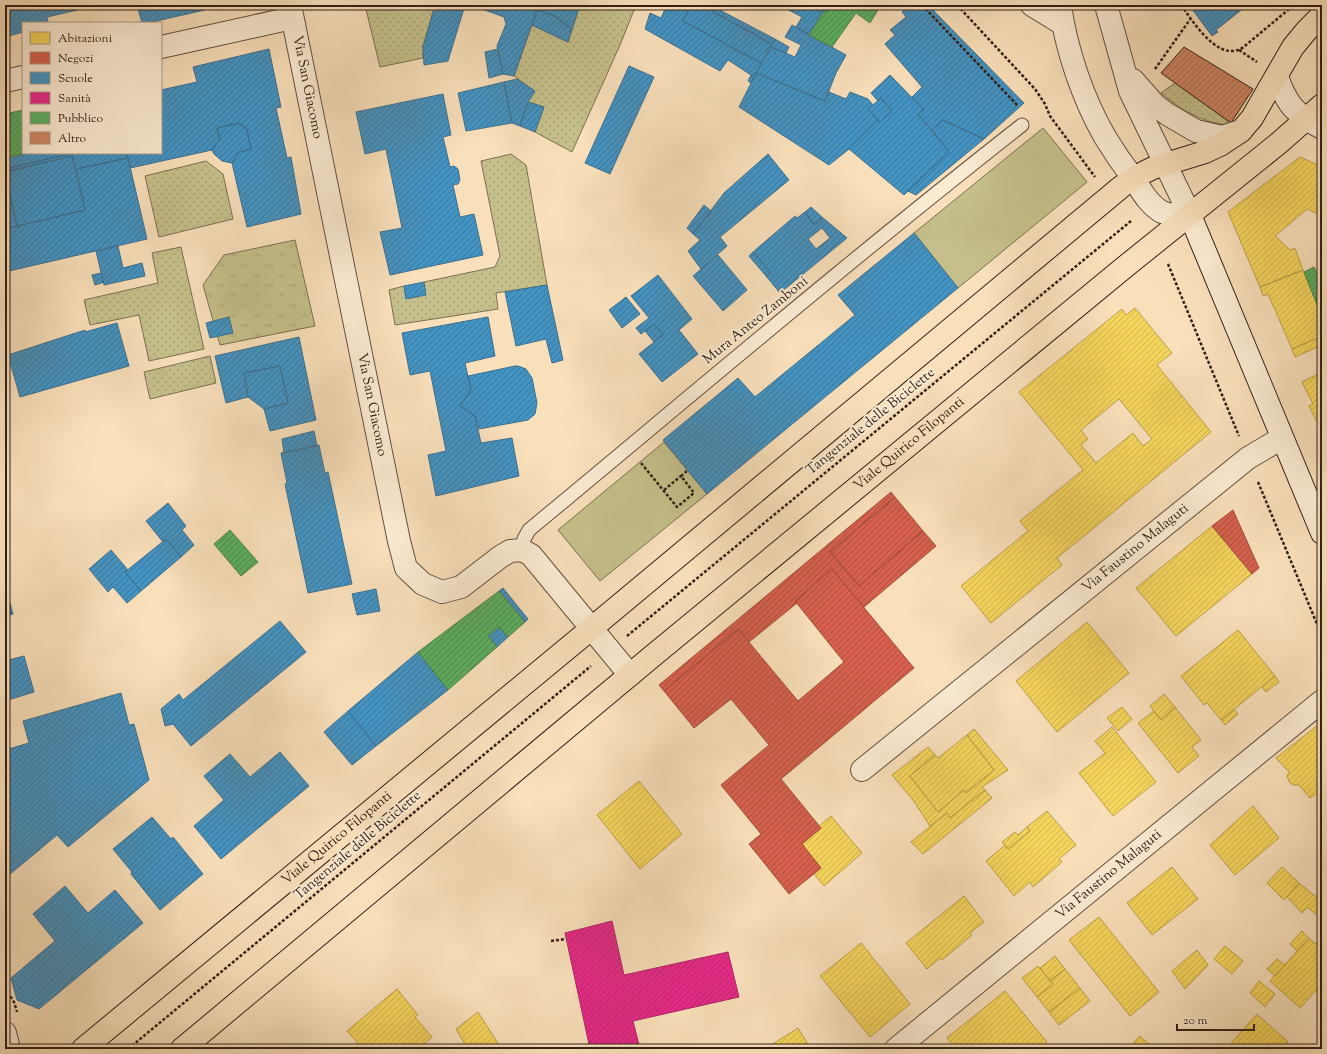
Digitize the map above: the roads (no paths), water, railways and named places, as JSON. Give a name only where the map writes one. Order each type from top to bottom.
[{"type":"main road","name":"Viale Quirico Filopanti","points":[[83,1049],[592,628],[1121,187],[1133,178],[1147,171],[1204,152],[1220,145],[1241,131],[1252,118],[1293,47],[1322,15]]},
{"type":"main road","name":"Viale Quirico Filopanti","points":[[182,1049],[630,675],[1126,266],[1190,216],[1314,124],[1322,105]]},
{"type":"street","points":[[1032,5],[1061,14],[1074,62],[1093,114],[1106,138],[1152,204],[1162,212],[1190,216]]},
{"type":"street","points":[[1106,5],[1130,90],[1190,216],[1322,533]]},
{"type":"street","points":[[162,46],[291,11]]},
{"type":"street","name":"Via San Giacomo","points":[[291,11],[396,526],[406,568],[422,584],[442,592],[461,587],[510,551],[522,550]]},
{"type":"street","points":[[1122,62],[1133,80],[1155,105],[1182,123],[1196,131],[1222,137],[1241,131]]},
{"type":"street","points":[[1277,76],[1281,90],[1287,101],[1296,112],[1314,124]]},
{"type":"street","points":[[5,81],[22,77]]},
{"type":"street","name":"Via Faustino Malaguti","points":[[862,770],[1248,458],[1282,438]]},
{"type":"street","points":[[522,550],[531,554],[630,675]]},
{"type":"street","name":"Via Faustino Malaguti","points":[[896,1049],[1322,701]]},
{"type":"street","points":[[5,1033],[9,1049]]},
{"type":"lane","name":"Mura Anteo Zamboni","points":[[522,550],[524,539],[529,530],[749,346],[939,190],[1022,125]]}]
